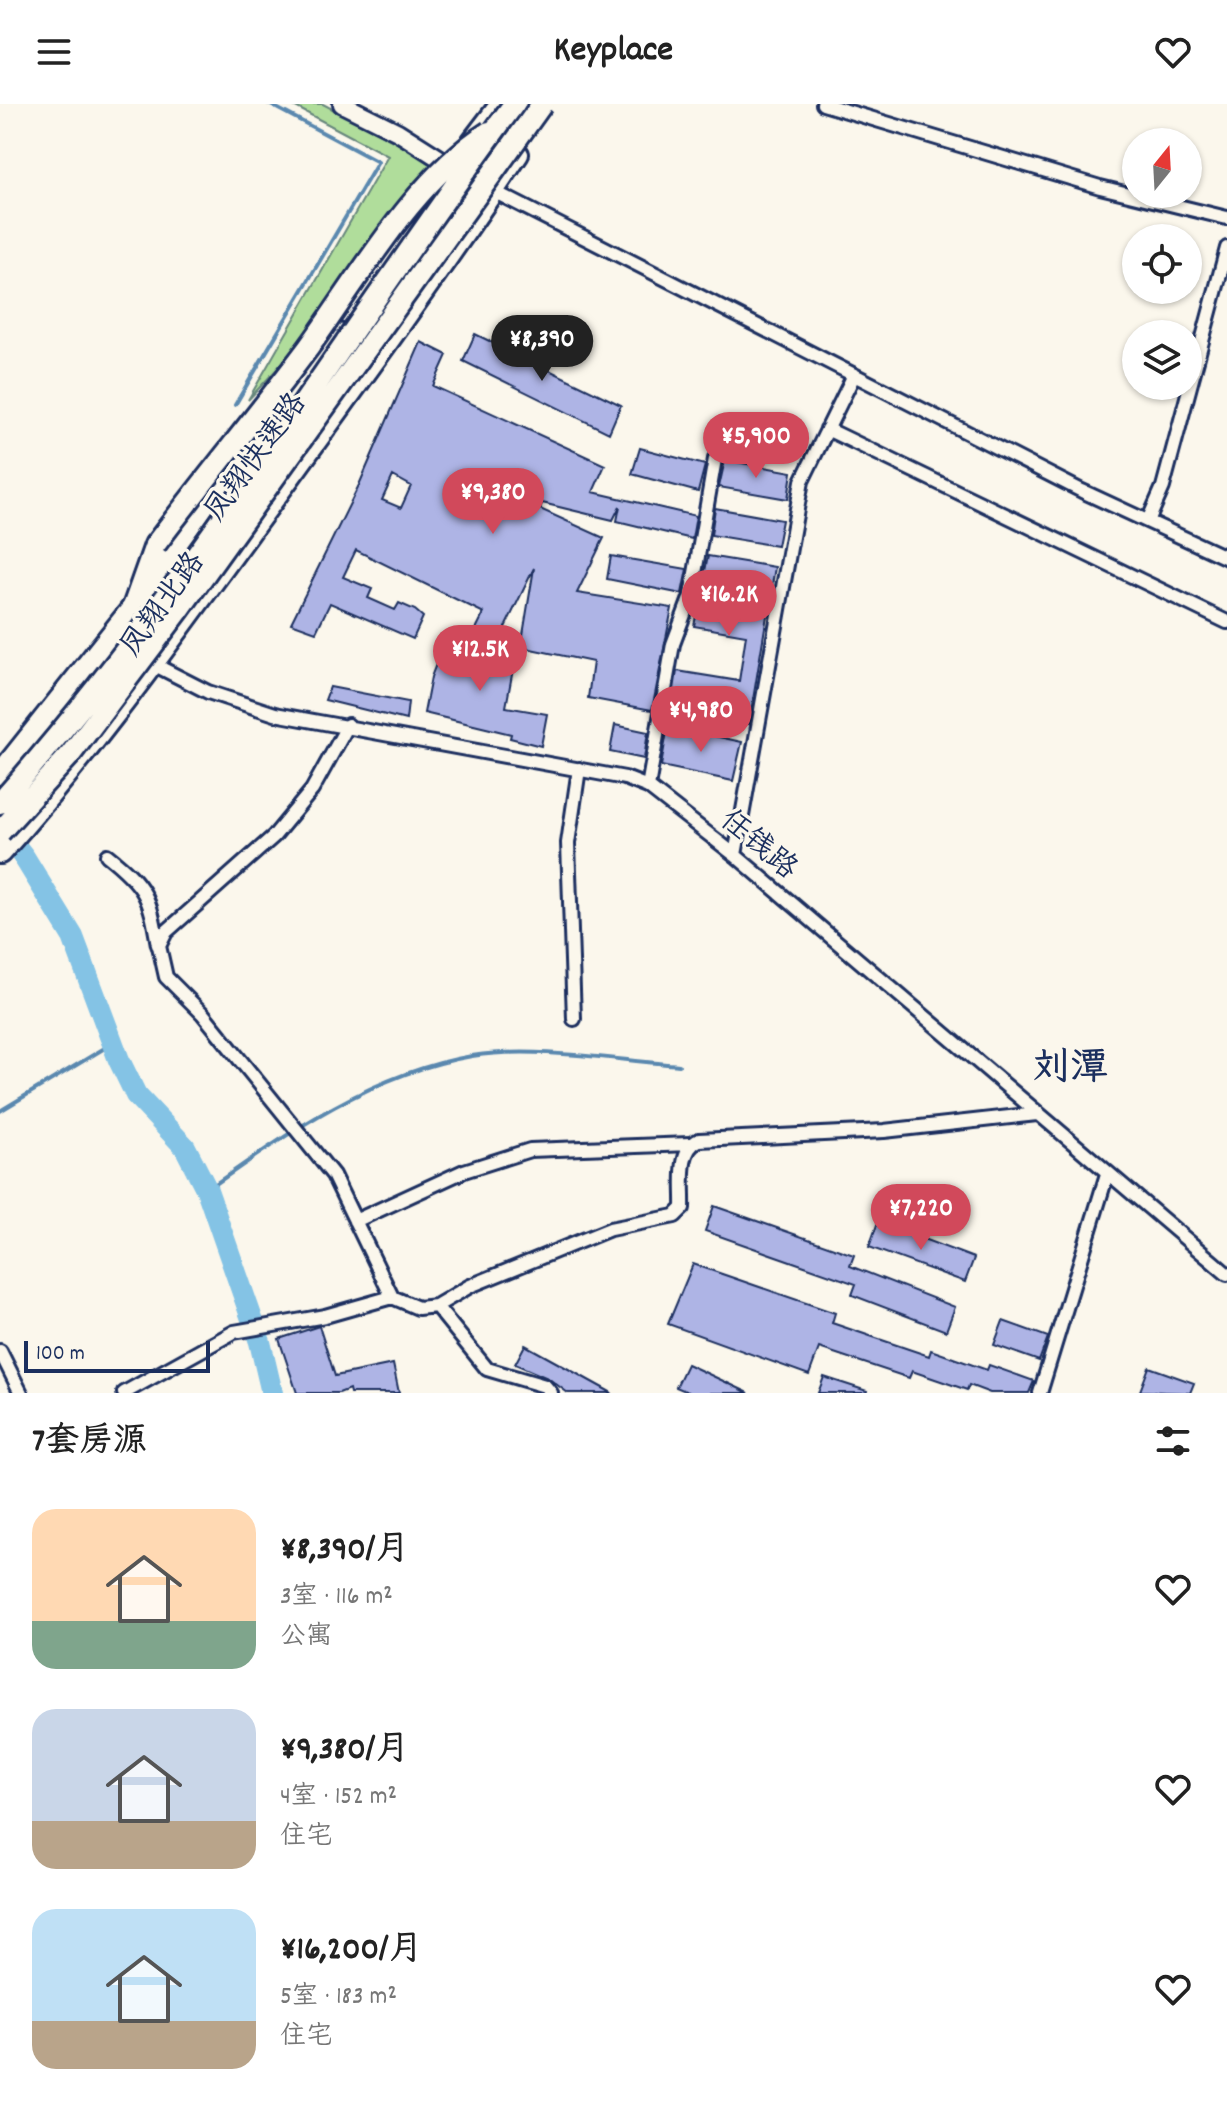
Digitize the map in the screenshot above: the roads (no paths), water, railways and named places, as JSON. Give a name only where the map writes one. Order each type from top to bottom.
[{"type":"main road","name":"凤翔北路","points":[[2,772],[133,607],[263,420],[501,104]]},
{"type":"main road","name":"凤翔快速路","points":[[0,803],[51,745],[164,597],[514,104]]},
{"type":"main road","name":"凤翔快速路","points":[[0,832],[70,755],[180,609],[542,104]]},
{"type":"main road","name":"凤翔北路","points":[[0,853],[34,815],[153,664],[339,411],[551,104]]},
{"type":"main road","points":[[133,607],[155,545],[307,349],[378,249],[457,152],[499,125]]},
{"type":"street","points":[[342,104],[398,132],[453,167]]},
{"type":"street","points":[[823,104],[1100,187],[1227,218]]},
{"type":"street","points":[[493,191],[854,375],[1227,558]]},
{"type":"street","points":[[1148,521],[1163,487],[1227,248]]},
{"type":"street","points":[[735,855],[802,481],[854,375]]},
{"type":"street","points":[[827,429],[1227,622]]},
{"type":"street","points":[[648,787],[673,644],[691,596],[715,459],[726,436]]},
{"type":"street","name":"任钱路","points":[[153,664],[208,692],[275,714],[625,778],[648,787],[735,855],[1227,1274]]},
{"type":"street","points":[[159,946],[172,926],[274,836],[312,790],[348,725]]},
{"type":"street","points":[[574,1019],[568,843],[579,769]]},
{"type":"street","points":[[107,855],[137,879],[153,913],[166,977],[203,1014],[333,1175],[392,1297]]},
{"type":"street","points":[[355,1221],[464,1171],[530,1150],[690,1144],[699,1140],[884,1131],[1037,1114]]},
{"type":"street","points":[[124,1393],[234,1332],[291,1323],[392,1297],[418,1308],[436,1306],[470,1286],[610,1229],[675,1216],[683,1208],[685,1154],[690,1144]]},
{"type":"street","points":[[1040,1393],[1107,1174]]},
{"type":"street","points":[[436,1306],[487,1369],[545,1386],[551,1393]]},
{"type":"street","points":[[0,1351],[21,1393]]},
{"type":"waterway","points":[[235,405],[378,162],[269,104]]},
{"type":"waterway","points":[[0,826],[24,857],[73,937],[119,1060],[136,1095],[185,1147],[207,1190],[260,1342],[272,1393]]},
{"type":"waterway","points":[[0,1111],[113,1043]]},
{"type":"waterway","points":[[207,1190],[332,1108],[400,1076],[435,1064],[472,1056],[522,1052],[679,1065]]},
{"type":"district","name":"刘潭","points":[[1070,1065]]}]
